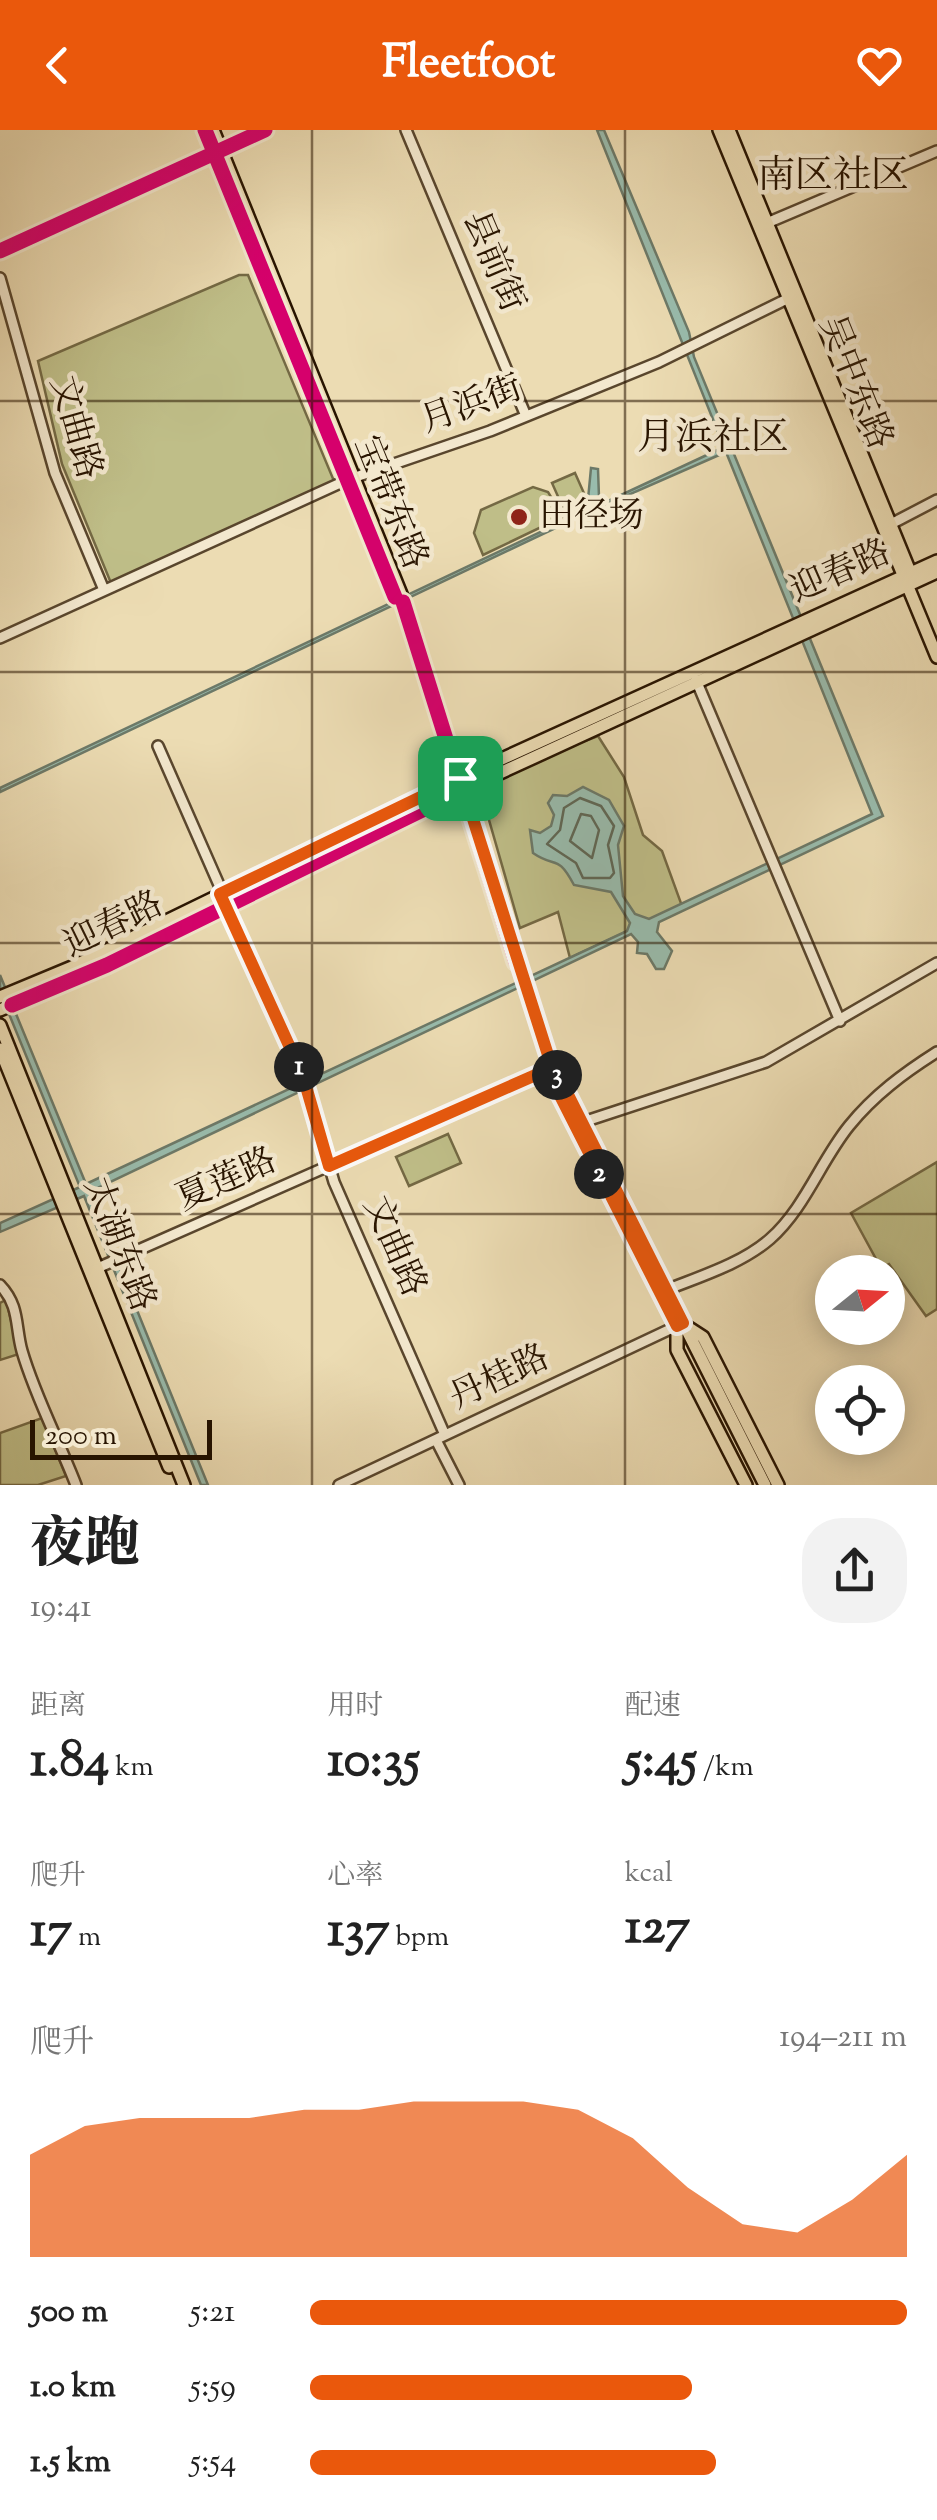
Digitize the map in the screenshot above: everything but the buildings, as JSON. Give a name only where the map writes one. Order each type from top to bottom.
[{"type":"main road","name":"宝带东路","points":[[209,130],[399,600],[512,963],[550,1069],[766,1485]]},
{"type":"main road","name":"吴中东路","points":[[719,130],[937,638]]},
{"type":"main road","name":"吴中东路","points":[[729,130],[937,657]]},
{"type":"main road","name":"迎春路","points":[[5,1002],[107,965],[223,899],[458,785],[908,578],[937,560]]},
{"type":"main road","name":"迎春路","points":[[908,578],[937,572]]},
{"type":"main road","name":"迎春路","points":[[458,785],[696,680],[803,626]]},
{"type":"main road","name":"太湖东路","points":[[0,1025],[64,1198]]},
{"type":"main road","name":"太湖东路","points":[[0,1050],[64,1198],[103,1266],[184,1485]]},
{"type":"main road","name":"宝带东路","points":[[577,1124],[666,1290],[758,1485]]},
{"type":"main road","name":"太湖东路","points":[[103,1266],[176,1485]]},
{"type":"main road","points":[[746,1485],[676,1350],[680,1325],[703,1338],[778,1485]]},
{"type":"street","points":[[0,251],[265,130]]},
{"type":"street","name":"县前街","points":[[406,130],[526,416]]},
{"type":"street","points":[[767,223],[937,151]]},
{"type":"street","name":"文曲路","points":[[0,278],[55,473],[104,590]]},
{"type":"street","name":"月浜街","points":[[0,638],[350,479],[526,416],[683,350],[793,297]]},
{"type":"street","points":[[891,524],[937,500]]},
{"type":"street","points":[[696,680],[840,1021]]},
{"type":"street","name":"文曲路","points":[[158,746],[309,1091],[329,1166],[459,1485]]},
{"type":"street","points":[[577,1124],[754,1067],[937,962]]},
{"type":"street","points":[[666,1290],[739,1260],[766,1242],[798,1206],[850,1125],[889,1084],[937,1052]]},
{"type":"street","name":"夏莲路","points":[[103,1266],[550,1069]]},
{"type":"street","points":[[0,1285],[12,1298],[20,1323],[21,1348],[76,1485]]},
{"type":"street","name":"丹桂路","points":[[340,1485],[680,1325]]},
{"type":"shaded area","points":[[239,275],[248,275],[334,481],[111,583],[62,464],[38,361]]},
{"type":"shaded area","name":"田径场","points":[[575,473],[587,500],[582,502],[583,507],[483,555],[474,533],[481,510],[533,487],[548,492],[561,513],[564,510],[552,483]]},
{"type":"shaded area","points":[[598,736],[624,777],[643,835],[662,851],[682,906],[570,958],[558,912],[520,928],[483,799],[500,779],[516,770]]},
{"type":"shaded area","points":[[448,1134],[461,1163],[409,1186],[396,1157]]},
{"type":"shaded area","points":[[937,1162],[937,1309],[926,1316],[905,1286],[905,1255],[874,1255],[851,1213]]},
{"type":"shaded area","points":[[6,1300],[19,1354],[0,1360],[0,1303]]},
{"type":"shaded area","points":[[42,1418],[66,1476],[38,1485],[0,1485],[0,1433]]},
{"type":"water","points":[[597,130],[604,130],[689,332],[694,357],[883,816],[659,922],[657,932],[672,951],[664,969],[656,969],[647,954],[637,953],[638,942],[631,934],[89,1192],[208,1485],[201,1485],[84,1196],[0,1232],[0,1223],[80,1187],[0,992],[0,975],[86,1184],[627,931],[630,923],[611,892],[574,885],[560,865],[533,853],[530,830],[540,833],[551,826],[554,815],[548,803],[553,795],[567,796],[583,787],[609,800],[624,826],[618,845],[623,896],[635,914],[649,919],[872,814],[726,452],[587,513],[0,792],[0,788],[587,510],[591,468],[598,469],[599,497],[606,502],[724,447]]},
{"type":"cycle path","points":[[205,130],[395,597]]},
{"type":"cycle path","points":[[0,251],[265,130]]},
{"type":"cycle path","points":[[403,602],[516,962]]},
{"type":"cycle path","points":[[12,1005],[107,965],[457,793]]},
{"type":"place","name":"田径场","points":[[519,517]]},
{"type":"district","name":"南区社区","points":[[833,178]]},
{"type":"district","name":"月浜社区","points":[[713,440]]},
{"type":"route","points":[[460,778],[548,1055],[683,1323],[677,1326],[547,1070],[329,1166],[303,1076],[220,894],[460,778]]}]
